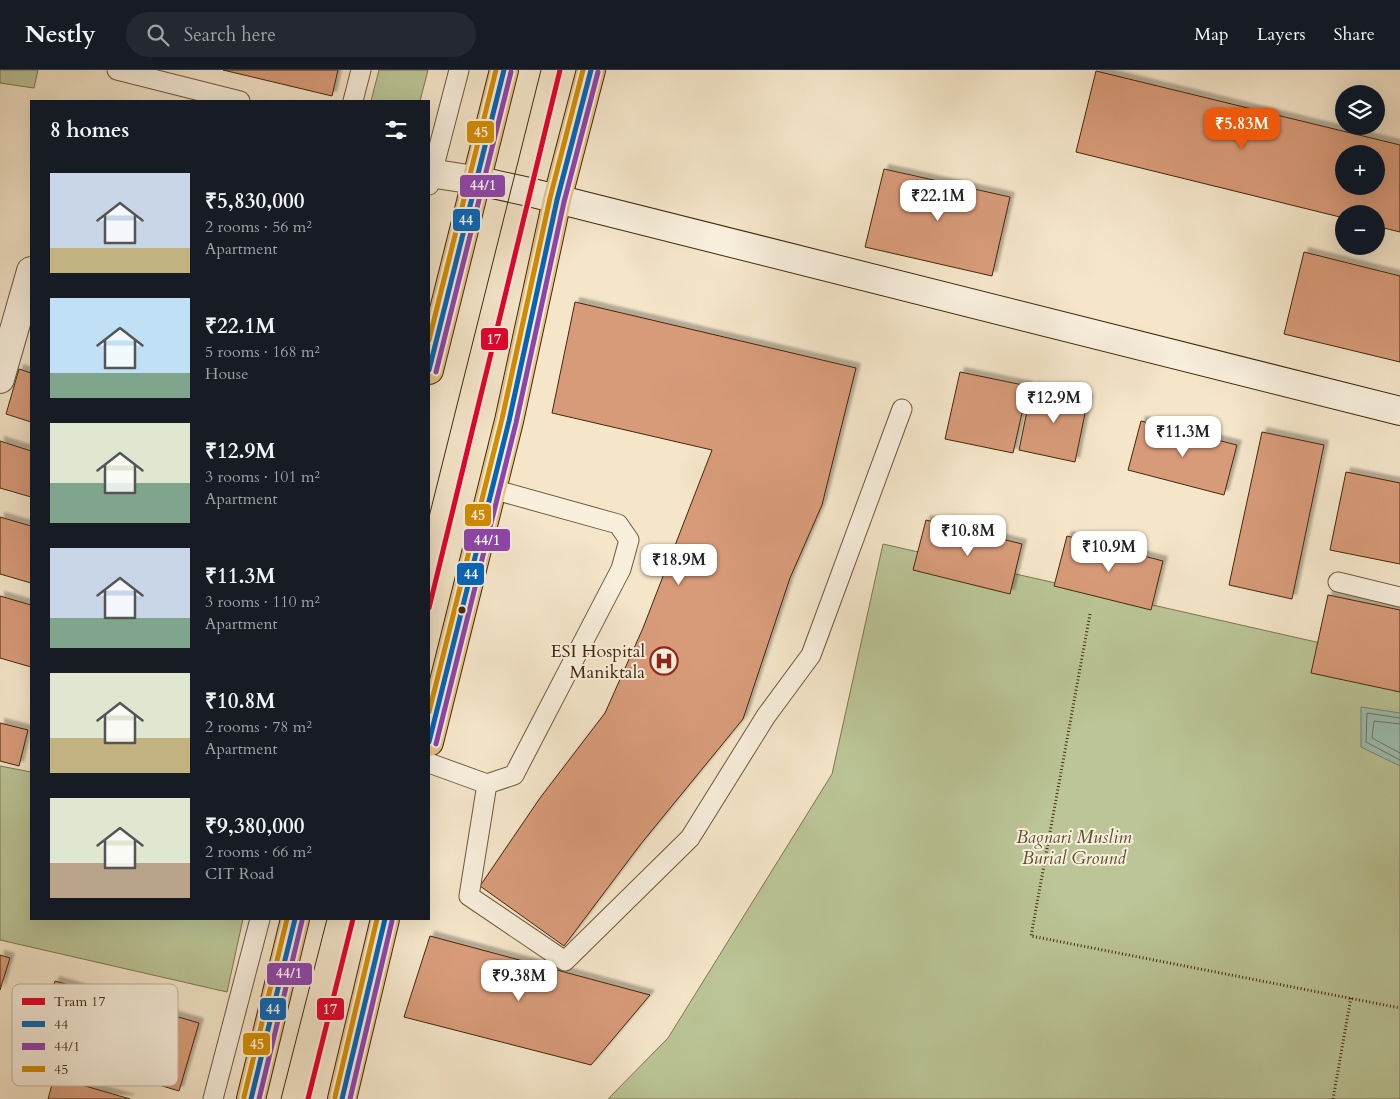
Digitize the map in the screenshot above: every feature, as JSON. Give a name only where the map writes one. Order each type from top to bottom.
[{"type":"main road","points":[[430,366],[504,70]]},
{"type":"main road","points":[[430,738],[492,489],[557,200],[591,70]]},
{"type":"main road","points":[[430,178],[475,180],[1400,411]]},
{"type":"main road","points":[[0,379],[30,274]]},
{"type":"main road","points":[[251,1099],[295,920]]},
{"type":"main road","points":[[342,1099],[386,920]]},
{"type":"lane","points":[[117,70],[236,100]]},
{"type":"lane","points":[[353,100],[361,70]]},
{"type":"lane","points":[[430,178],[459,70]]},
{"type":"lane","points":[[487,784],[469,896],[565,961],[690,838],[766,716],[811,655],[902,409]]},
{"type":"lane","points":[[430,763],[487,784],[514,775],[621,569],[629,540],[618,524],[492,489]]},
{"type":"lane","points":[[1338,582],[1400,597]]},
{"type":"lane","points":[[214,1099],[260,920]]},
{"type":"path","points":[[1090,614],[1031,936],[1400,1008]]},
{"type":"path","points":[[1333,1099],[1351,997]]},
{"type":"green space","points":[[0,70],[38,70],[34,88],[0,83]]},
{"type":"green space","points":[[379,70],[428,70],[420,100],[371,100]]},
{"type":"green space","name":"Bagnari Muslim Burial Ground","points":[[883,544],[1400,661],[1400,1099],[608,1099],[668,1038],[832,774]]},
{"type":"green space","points":[[0,766],[30,772],[30,920],[243,920],[227,992],[0,940]]},
{"type":"water","points":[[1361,707],[1400,713],[1400,766],[1361,747]]},
{"type":"building","points":[[223,70],[338,70],[332,96]]},
{"type":"building","points":[[1096,71],[1335,129],[1335,135],[1359,135],[1400,145],[1400,232],[1385,228],[1385,205],[1335,205],[1335,216],[1076,152]]},
{"type":"building","points":[[884,169],[1010,197],[992,276],[865,247]]},
{"type":"building","points":[[1304,252],[1400,276],[1400,362],[1284,334]]},
{"type":"building","points":[[575,302],[856,368],[822,505],[790,578],[743,719],[640,845],[564,946],[480,886],[540,798],[605,713],[643,628],[712,450],[552,413]]},
{"type":"building","points":[[19,369],[30,373],[30,422],[6,414]]},
{"type":"building","points":[[960,372],[1028,386],[1013,453],[945,439]]},
{"type":"building","points":[[1032,387],[1088,399],[1075,462],[1019,450]]},
{"type":"building","points":[[1141,421],[1237,445],[1224,495],[1128,470]]},
{"type":"building","points":[[1262,432],[1324,445],[1292,599],[1229,585]]},
{"type":"building","points":[[0,441],[30,451],[30,497],[0,488]]},
{"type":"building","points":[[1346,472],[1400,483],[1400,564],[1330,550]]},
{"type":"building","points":[[0,517],[30,526],[30,583],[0,574]]},
{"type":"building","points":[[926,520],[1022,544],[1010,594],[913,570]]},
{"type":"building","points":[[1067,536],[1163,561],[1151,610],[1054,586]]},
{"type":"building","points":[[1328,595],[1400,610],[1400,692],[1311,673]]},
{"type":"building","points":[[0,596],[30,605],[30,667],[0,658]]},
{"type":"building","points":[[0,723],[28,730],[19,766],[0,761]]},
{"type":"building","points":[[430,936],[650,995],[591,1065],[404,1017]]},
{"type":"building","points":[[0,955],[10,958],[0,990]]},
{"type":"building","points":[[55,981],[65,984],[54,984]]},
{"type":"building","points":[[178,1017],[199,1023],[179,1091],[162,1086],[178,1086]]},
{"type":"building","points":[[52,1086],[85,1086],[130,1099],[48,1099]]},
{"type":"tram line","points":[[430,513],[541,70]]},
{"type":"tram line","name":"17","points":[[430,604],[560,70]]},
{"type":"tram line","points":[[281,1099],[327,920]]},
{"type":"tram line","name":"17","points":[[308,1099],[353,920]]},
{"type":"transit line","name":"45","points":[[430,336],[496,70]]},
{"type":"transit line","name":"44","points":[[430,366],[504,70]]},
{"type":"transit line","name":"45","points":[[430,708],[502,419],[550,198],[583,70]]},
{"type":"transit line","name":"44","points":[[430,738],[509,421],[557,200],[591,70]]},
{"type":"transit line","name":"44/1","points":[[436,372],[511,72]]},
{"type":"transit line","name":"44/1","points":[[436,744],[516,423],[564,202],[598,72]]},
{"type":"transit line","name":"45","points":[[244,1097],[287,920]]},
{"type":"transit line","name":"44","points":[[251,1099],[295,920]]},
{"type":"transit line","name":"45","points":[[335,1097],[377,920]]},
{"type":"transit line","name":"44","points":[[342,1099],[385,920]]},
{"type":"transit line","name":"44/1","points":[[259,1099],[302,921]]},
{"type":"transit line","name":"44/1","points":[[350,1099],[392,921]]},
{"type":"place","name":"ESI Hospital Maniktala","points":[[664,661]]}]
